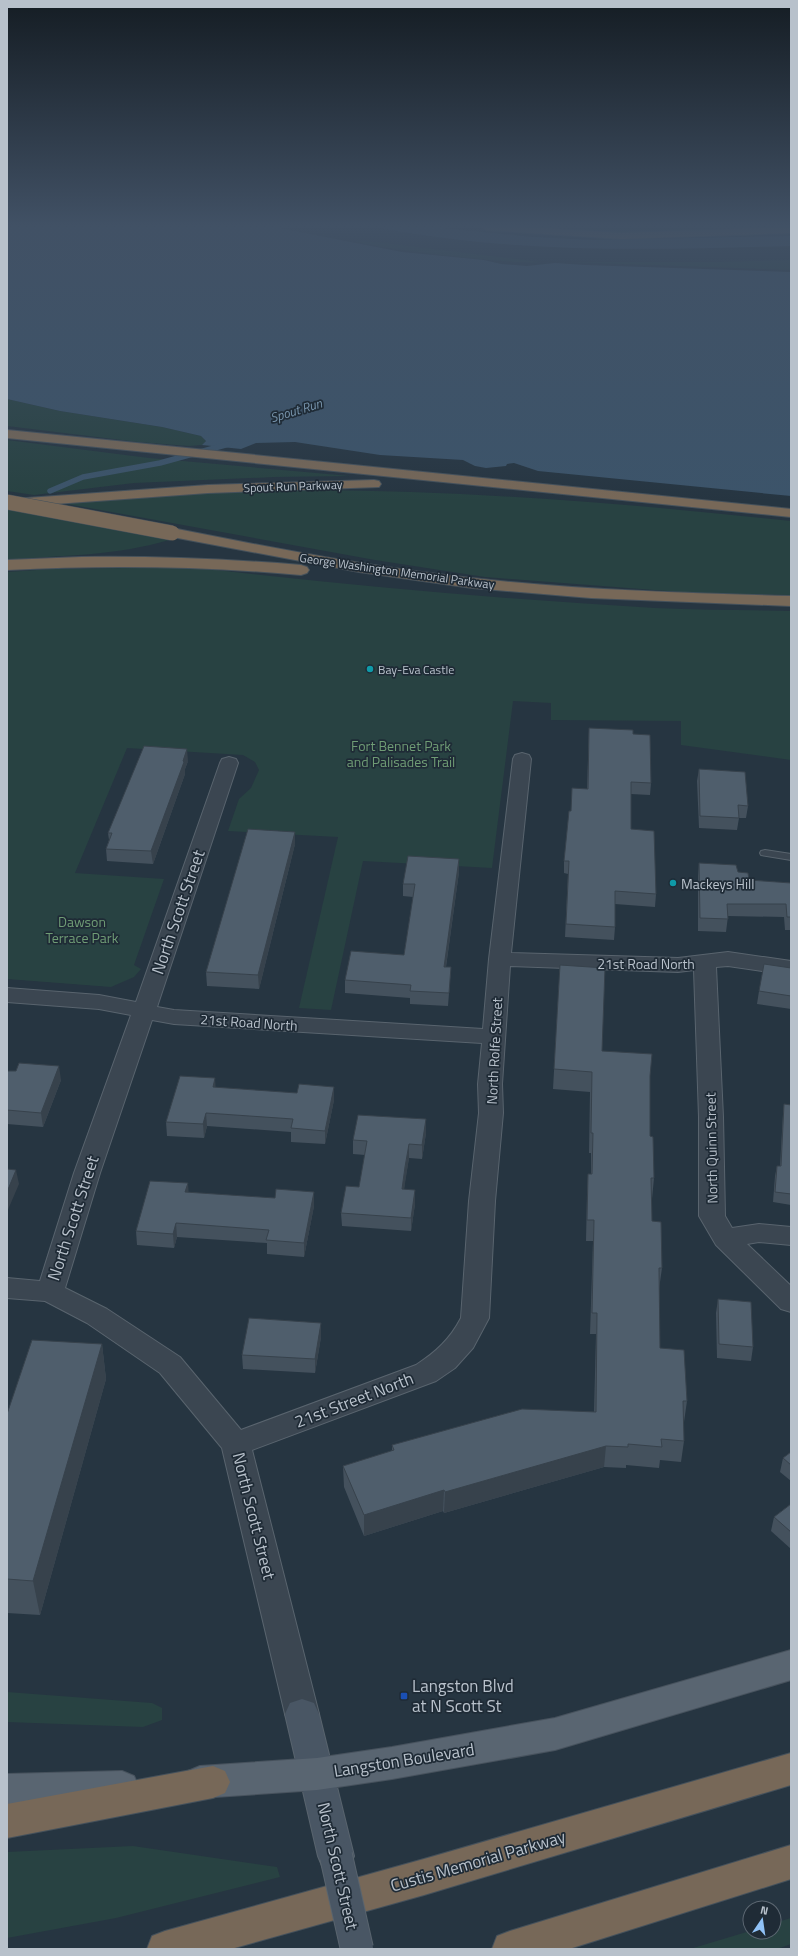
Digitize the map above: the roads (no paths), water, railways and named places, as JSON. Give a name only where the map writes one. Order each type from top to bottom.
[{"type":"highway","points":[[7,434],[579,493],[791,513]]},
{"type":"highway","name":"Spout Run Parkway","points":[[7,503],[177,491],[342,484],[438,486],[579,493]]},
{"type":"highway","name":"George Washington Memorial Parkway","points":[[7,503],[400,574],[471,583],[572,592],[666,598],[791,601]]},
{"type":"highway","points":[[7,565],[102,562],[216,563],[306,570],[466,589],[572,592]]},
{"type":"highway","name":"Custis Memorial Parkway","points":[[165,1949],[417,1879],[791,1769]]},
{"type":"highway","points":[[7,1821],[213,1782]]},
{"type":"highway","points":[[510,1949],[791,1862]]},
{"type":"main road","name":"Langston Boulevard","points":[[7,1790],[86,1789],[213,1782],[317,1774],[400,1762],[555,1734],[791,1665]]},
{"type":"street","name":"North Rolfe Street","points":[[464,1341],[475,1318],[482,1201],[491,1113],[490,1084],[493,1037],[522,760]]},
{"type":"street","name":"North Scott Street","points":[[229,763],[87,1173],[50,1292],[97,1316],[170,1365],[236,1444],[317,1774],[357,1949]]},
{"type":"street","name":"21st Road North","points":[[500,959],[678,966],[728,959],[791,968]]},
{"type":"street","name":"North Quinn Street","points":[[704,962],[711,1117],[712,1216],[725,1238],[791,1302]]},
{"type":"street","name":"21st Road North","points":[[7,995],[99,1002],[174,1017],[493,1037]]},
{"type":"street","points":[[725,1238],[759,1233],[791,1236]]},
{"type":"street","points":[[7,1288],[50,1292]]},
{"type":"street","name":"21st Street North","points":[[236,1444],[426,1373],[446,1360],[464,1341]]},
{"type":"lane","points":[[765,853],[791,857]]},
{"type":"water","points":[[7,318],[791,318],[791,496],[538,471],[514,463],[507,464],[506,466],[486,468],[475,466],[463,460],[380,455],[295,442],[256,443],[241,449],[202,445],[206,441],[201,436],[162,427],[60,411],[7,399]]},
{"type":"waterway","name":"Spout Run","points":[[50,491],[83,477],[160,463],[229,444]]},
{"type":"place","name":"Bay-Eva Castle","points":[[370,669]]},
{"type":"place","name":"Mackeys Hill","points":[[673,883]]},
{"type":"place","name":"Langston Blvd at N Scott St","points":[[404,1696]]},
{"type":"park label","name":"Fort Bennet Park and Palisades Trail","points":[[401,754]]},
{"type":"park label","name":"Dawson Terrace Park","points":[[82,930]]}]
